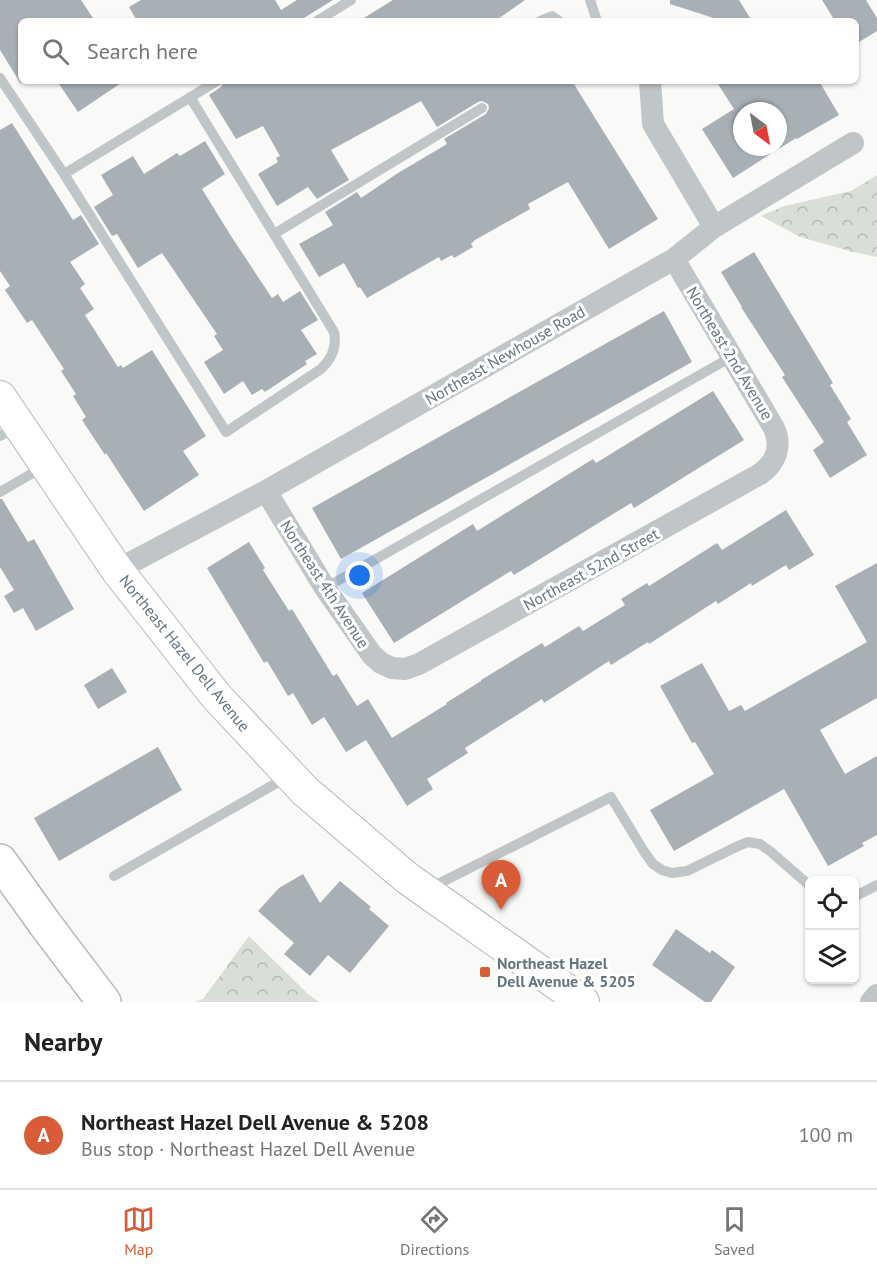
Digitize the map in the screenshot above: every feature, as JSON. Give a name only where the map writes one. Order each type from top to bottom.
[{"type":"highway","points":[[0,861],[104,1002]]},
{"type":"street","points":[[650,84],[653,124],[714,227]]},
{"type":"street","name":"Northeast Newhouse Road","points":[[117,570],[266,491],[674,259],[714,227],[853,143]]},
{"type":"street","name":"Northeast 2nd Avenue","points":[[674,259],[774,428],[778,439],[777,450]]},
{"type":"street","name":"Northeast Hazel Dell Avenue","points":[[0,397],[9,431],[45,466],[117,570],[216,696],[305,791],[407,878],[583,1002]]},
{"type":"street","name":"Northeast 52nd Street","points":[[392,668],[405,669],[419,664],[760,474],[771,464],[777,450]]},
{"type":"street","name":"Northeast 4th Avenue","points":[[266,491],[325,588],[372,655],[381,663],[392,668]]},
{"type":"street","points":[[871,1002],[877,995]]},
{"type":"lane","points":[[321,18],[351,0]]},
{"type":"lane","points":[[590,0],[596,18]]},
{"type":"lane","points":[[1,83],[64,174],[226,432],[321,369],[328,362],[334,350],[335,338],[334,332],[190,98]]},
{"type":"lane","points":[[64,174],[212,84]]},
{"type":"lane","points":[[274,234],[482,108]]},
{"type":"lane","points":[[325,588],[733,356]]},
{"type":"lane","points":[[1,488],[45,466]]},
{"type":"lane","points":[[114,876],[290,775]]},
{"type":"lane","points":[[425,890],[611,797],[645,853],[653,864],[662,870],[672,873],[687,871],[748,842],[760,844],[805,882]]},
{"type":"lane","points":[[859,895],[877,885]]},
{"type":"green space","points":[[877,175],[877,257],[800,237],[761,216],[784,206],[851,191]]},
{"type":"green space","points":[[249,936],[319,1002],[195,1002],[203,999]]},
{"type":"building","points":[[0,0],[81,0],[93,18],[18,18],[18,79],[0,50]]},
{"type":"building","points":[[141,0],[275,0],[281,10],[297,0],[333,0],[304,18],[135,18],[129,7]]},
{"type":"building","points":[[393,0],[525,0],[499,18],[364,18]]},
{"type":"building","points":[[670,0],[739,0],[750,18],[714,18],[670,4]]},
{"type":"building","points":[[822,0],[866,0],[877,18],[877,31],[859,42],[859,18],[833,18]]},
{"type":"building","points":[[59,84],[120,84],[78,112]]},
{"type":"building","points":[[222,84],[574,84],[658,219],[609,249],[568,182],[528,204],[530,209],[475,240],[471,244],[473,247],[454,258],[452,255],[441,261],[439,257],[367,298],[360,287],[358,288],[344,263],[319,277],[299,244],[333,225],[325,212],[357,192],[361,198],[447,144],[444,139],[486,114],[488,104],[478,102],[437,127],[421,101],[331,150],[349,180],[317,199],[308,187],[277,206],[258,174],[278,162],[276,158],[280,156],[263,126],[236,139],[209,95]]},
{"type":"building","points":[[718,84],[821,84],[839,115],[787,144],[787,102],[733,102],[733,107]]},
{"type":"building","points":[[733,110],[733,156],[768,156],[733,178],[702,129]]},
{"type":"building","points":[[12,123],[73,220],[81,215],[99,244],[70,262],[85,284],[80,288],[94,309],[85,315],[118,367],[121,365],[123,368],[152,350],[206,436],[183,451],[199,475],[144,511],[82,420],[86,417],[73,396],[76,394],[61,371],[64,369],[32,320],[27,323],[5,290],[10,286],[0,271],[0,130]]},
{"type":"building","points":[[205,141],[225,174],[202,189],[231,236],[272,298],[278,294],[283,302],[300,291],[318,320],[301,330],[317,354],[305,361],[307,364],[265,392],[262,389],[252,395],[243,381],[224,394],[204,362],[223,350],[214,336],[217,334],[162,253],[138,268],[117,234],[112,236],[94,207],[113,195],[101,175],[133,156],[144,174],[177,153],[180,156]]},
{"type":"building","points":[[754,252],[833,383],[830,385],[851,419],[847,422],[867,455],[830,478],[813,450],[824,442],[782,377],[785,375],[721,272]]},
{"type":"building","points":[[664,311],[692,362],[341,559],[312,508]]},
{"type":"building","points":[[713,391],[744,440],[634,508],[631,503],[514,575],[511,571],[394,643],[362,593],[473,524],[477,531],[593,459],[596,463]]},
{"type":"building","points":[[0,499],[28,542],[34,539],[74,609],[36,631],[23,608],[14,613],[4,596],[14,590],[0,567]]},
{"type":"building","points":[[786,510],[814,555],[789,570],[786,565],[718,604],[716,601],[649,644],[648,642],[611,665],[609,661],[544,703],[542,699],[465,748],[468,753],[427,779],[433,789],[407,806],[366,740],[346,752],[324,717],[312,725],[293,693],[288,696],[267,661],[264,663],[207,568],[249,542],[265,568],[263,570],[289,611],[292,609],[333,676],[337,674],[357,706],[368,699],[392,738],[542,643],[545,647],[579,626],[583,631],[625,605],[621,599],[647,583],[649,586],[717,543],[722,550]]},
{"type":"building","points":[[877,563],[877,698],[820,730],[845,774],[877,756],[877,835],[862,843],[864,846],[828,866],[784,789],[674,851],[650,810],[714,774],[695,742],[692,743],[660,686],[702,663],[729,711],[741,705],[745,711],[867,642],[835,586]]},
{"type":"building","points":[[112,668],[127,692],[98,709],[84,685]]},
{"type":"building","points":[[158,747],[182,790],[59,861],[34,818]]},
{"type":"building","points":[[303,874],[320,903],[340,881],[371,907],[369,909],[389,926],[350,973],[328,955],[310,976],[284,954],[294,943],[258,911],[279,888]]},
{"type":"building","points":[[676,929],[710,953],[712,950],[735,967],[711,1002],[705,1002],[652,965]]},
{"type":"place","name":"Northeast Hazel Dell Avenue & 5208","points":[[501,910]]},
{"type":"place","name":"Northeast Hazel Dell Avenue & 5205","points":[[485,972]]}]
